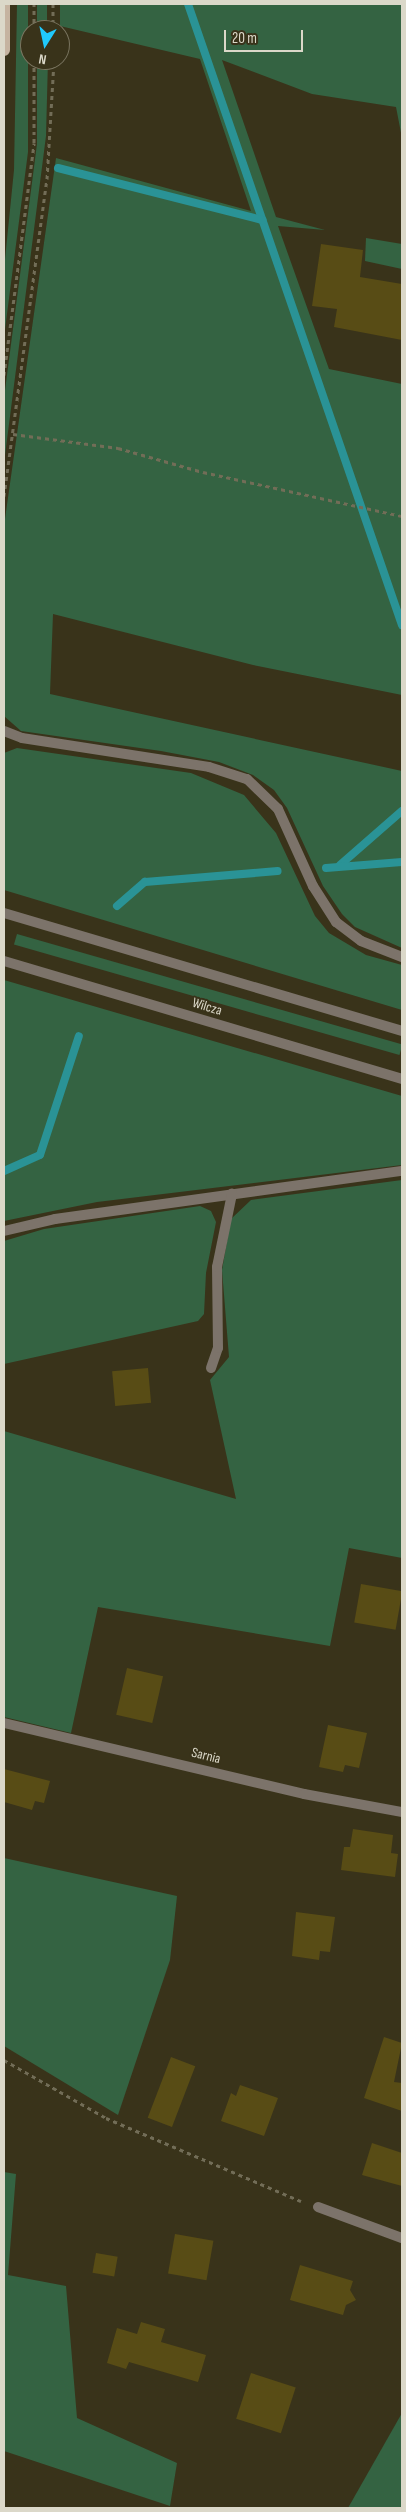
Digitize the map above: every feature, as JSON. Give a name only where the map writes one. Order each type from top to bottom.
[{"type":"main road","points":[[4,4],[4,50]]},
{"type":"street","points":[[4,731],[22,738],[209,767],[247,780],[278,809],[313,886],[336,922],[361,942],[402,957]]},
{"type":"street","points":[[4,913],[402,1031]]},
{"type":"street","name":"Wilcza","points":[[4,961],[402,1079]]},
{"type":"street","points":[[4,1232],[55,1219],[402,1171]]},
{"type":"street","points":[[211,1368],[218,1348],[217,1267],[232,1194]]},
{"type":"street","name":"Sarnia","points":[[4,1723],[304,1794],[402,1812]]},
{"type":"street","points":[[318,2207],[402,2238]]},
{"type":"path","points":[[34,4],[34,20]]},
{"type":"path","points":[[53,4],[53,20]]},
{"type":"path","points":[[4,376],[34,143],[34,70]]},
{"type":"path","points":[[4,496],[47,180],[53,70]]},
{"type":"path","points":[[13,434],[118,448],[402,516]]},
{"type":"path","points":[[4,2060],[106,2118],[318,2207]]},
{"type":"green space","points":[[17,4],[28,4],[28,20],[20,20],[20,70],[28,70],[28,152],[4,337],[4,269],[14,170]]},
{"type":"green space","points":[[37,4],[47,4],[47,20],[37,20]]},
{"type":"green space","points":[[60,4],[402,4],[402,138],[396,107],[312,94],[222,60],[276,217],[325,230],[278,226],[329,369],[402,384],[402,695],[253,665],[53,614],[50,694],[402,771],[402,948],[355,927],[342,914],[323,886],[287,808],[274,790],[253,775],[219,762],[161,751],[21,731],[4,716],[4,526],[56,158],[251,211],[200,59],[70,28],[70,20],[60,20]]},
{"type":"green space","points":[[37,70],[48,70],[46,136],[4,463],[4,398],[37,144]]},
{"type":"green space","points":[[366,238],[402,244],[402,269],[365,261]]},
{"type":"green space","points":[[17,748],[191,773],[244,795],[276,833],[315,916],[329,933],[366,955],[402,965],[402,1010],[4,890],[4,753]]},
{"type":"green space","points":[[17,934],[402,1044],[399,1055],[14,945]]},
{"type":"green space","points":[[4,980],[402,1096],[402,1165],[97,1202],[4,1221]]},
{"type":"green space","points":[[402,1180],[402,1558],[349,1548],[330,1646],[98,1607],[71,1733],[4,1717],[4,1431],[236,1499],[210,1380],[229,1357],[222,1270],[231,1219],[251,1200]]},
{"type":"green space","points":[[200,1206],[211,1211],[216,1222],[206,1273],[204,1314],[198,1321],[4,1364],[4,1241],[44,1229]]},
{"type":"green space","points":[[4,1858],[177,1896],[170,1960],[118,2115],[4,2046]]},
{"type":"green space","points":[[4,2172],[16,2174],[8,2275],[66,2286],[77,2418],[177,2463],[170,2506],[4,2451]]},
{"type":"green space","points":[[402,2413],[401,2508],[348,2508]]},
{"type":"building","points":[[321,244],[363,250],[360,277],[402,284],[402,340],[334,327],[337,309],[312,306]]},
{"type":"building","points":[[148,1368],[151,1403],[115,1406],[112,1371]]},
{"type":"building","points":[[361,1584],[402,1591],[396,1630],[354,1622]]},
{"type":"building","points":[[127,1668],[163,1676],[152,1723],[116,1715]]},
{"type":"building","points":[[328,1725],[367,1733],[359,1768],[345,1765],[343,1772],[319,1767]]},
{"type":"building","points":[[4,1769],[50,1781],[44,1803],[35,1801],[32,1810],[4,1802]]},
{"type":"building","points":[[353,1829],[393,1835],[391,1853],[398,1854],[395,1877],[341,1870],[344,1847],[350,1847]]},
{"type":"building","points":[[296,1912],[335,1917],[330,1952],[320,1951],[319,1960],[292,1956]]},
{"type":"building","points":[[384,2037],[402,2043],[394,2082],[402,2083],[402,2111],[364,2098]]},
{"type":"building","points":[[171,2057],[195,2066],[172,2127],[148,2118]]},
{"type":"building","points":[[240,2085],[278,2098],[264,2136],[221,2121],[231,2093],[236,2096]]},
{"type":"building","points":[[372,2143],[402,2153],[402,2186],[362,2175]]},
{"type":"building","points":[[175,2234],[213,2241],[206,2280],[168,2273]]},
{"type":"building","points":[[96,2253],[118,2257],[114,2277],[93,2273]]},
{"type":"building","points":[[300,2265],[353,2281],[350,2290],[356,2300],[346,2305],[343,2315],[290,2300]]},
{"type":"building","points":[[141,2322],[165,2329],[161,2342],[206,2355],[198,2382],[129,2362],[126,2369],[107,2363],[117,2328],[137,2334]]},
{"type":"building","points":[[251,2373],[296,2388],[281,2433],[236,2419]]},
{"type":"waterway","points":[[188,4],[402,625]]},
{"type":"waterway","points":[[58,168],[262,220]]},
{"type":"waterway","points":[[340,865],[402,811]]},
{"type":"waterway","points":[[326,868],[402,862]]},
{"type":"waterway","points":[[117,906],[145,882],[278,871]]},
{"type":"waterway","points":[[4,1171],[40,1155],[79,1036]]}]
